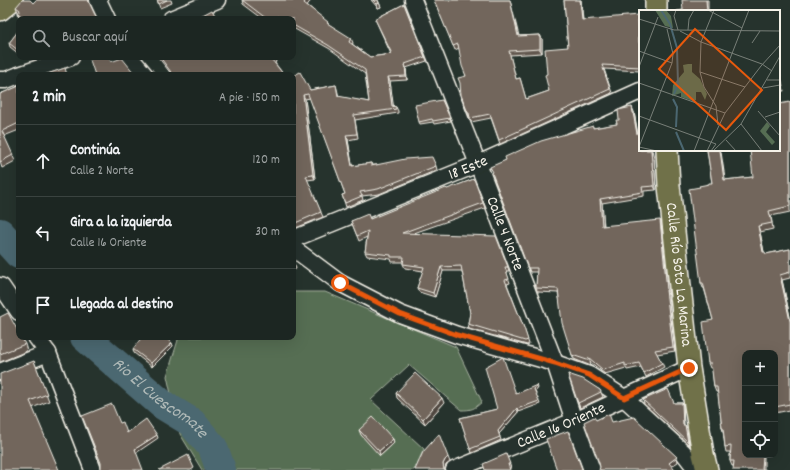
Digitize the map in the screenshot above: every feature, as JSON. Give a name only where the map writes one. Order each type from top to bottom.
[{"type":"main road","points":[[0,10],[12,0]]},
{"type":"main road","name":"Calle Río Soto La Marina","points":[[667,151],[669,186],[689,368],[707,470]]},
{"type":"street","points":[[98,0],[106,16]]},
{"type":"street","points":[[178,16],[217,0]]},
{"type":"street","name":"Calle 4 Norte","points":[[413,0],[555,363],[592,470]]},
{"type":"street","points":[[28,72],[62,60]]},
{"type":"street","points":[[132,60],[142,72]]},
{"type":"street","points":[[0,80],[6,80],[16,76]]},
{"type":"street","name":"18 Este","points":[[296,238],[478,164],[639,91]]},
{"type":"street","points":[[296,250],[340,283],[400,314],[457,335],[555,363],[589,375],[624,398],[683,452],[697,470]]},
{"type":"street","points":[[0,286],[16,308]]},
{"type":"street","points":[[38,340],[48,353],[93,470]]},
{"type":"street","points":[[0,372],[48,353]]},
{"type":"street","name":"Calle 16 Oriente","points":[[454,470],[574,420],[689,368]]},
{"type":"green space","points":[[296,292],[325,292],[456,347],[482,402],[473,409],[461,410],[409,365],[371,400],[424,449],[414,470],[202,470],[180,434],[167,376],[178,340],[296,340]]},
{"type":"building","points":[[22,0],[30,0],[33,3],[36,0],[88,0],[96,16],[22,16],[18,13],[20,10],[16,7]]},
{"type":"building","points":[[157,0],[167,0],[159,4]]},
{"type":"building","points":[[242,0],[306,0],[304,3],[328,22],[327,23],[351,38],[349,42],[370,57],[392,54],[375,19],[404,4],[425,57],[405,64],[406,76],[388,77],[392,106],[396,107],[396,109],[354,115],[357,134],[346,135],[352,166],[371,163],[371,166],[405,159],[432,157],[436,166],[378,189],[360,192],[362,196],[345,203],[342,195],[345,194],[308,94],[303,95],[313,175],[306,176],[321,212],[296,223],[296,74],[300,72],[310,90],[336,85],[338,96],[369,102],[365,70],[328,45],[296,27],[296,16],[263,16]]},
{"type":"building","points":[[373,0],[378,0],[379,3],[377,4]]},
{"type":"building","points":[[434,0],[510,0],[518,36],[540,35],[540,49],[509,51],[516,79],[520,78],[526,99],[549,91],[545,75],[547,74],[545,49],[568,47],[564,0],[580,0],[582,20],[638,15],[639,67],[602,65],[610,89],[499,140],[490,114],[470,118],[461,95],[458,78],[466,76],[462,66],[458,44],[453,46]]},
{"type":"building","points":[[682,0],[706,0],[707,10],[683,10]]},
{"type":"building","points":[[212,10],[215,16],[201,16]]},
{"type":"building","points":[[16,34],[16,49],[9,43]]},
{"type":"building","points":[[90,60],[110,60],[111,62],[124,60],[133,72],[94,72]]},
{"type":"building","points":[[162,60],[272,60],[282,72],[171,72]]},
{"type":"building","points":[[65,68],[66,72],[53,72]]},
{"type":"building","points":[[780,75],[783,89],[780,89]]},
{"type":"building","points":[[16,87],[16,124],[2,131],[13,155],[0,162],[0,94]]},
{"type":"building","points":[[442,100],[450,118],[433,121],[432,119],[419,122],[415,105]]},
{"type":"building","points":[[790,102],[790,206],[769,211],[772,223],[758,226],[763,252],[766,254],[790,249],[790,272],[780,275],[790,321],[790,404],[778,406],[778,350],[742,350],[742,458],[763,458],[762,469],[766,470],[733,470],[734,461],[730,461],[731,446],[725,447],[717,387],[714,387],[711,363],[708,363],[703,322],[713,320],[703,283],[701,283],[689,189],[712,183],[707,151],[720,151],[724,180],[753,177],[750,151],[780,151],[780,104]]},
{"type":"building","points":[[632,107],[637,134],[639,133],[639,151],[651,151],[654,186],[642,187],[643,192],[600,199],[602,226],[660,220],[673,347],[655,350],[662,363],[644,373],[639,363],[625,366],[625,363],[603,370],[588,357],[590,361],[572,355],[562,323],[558,289],[536,288],[537,268],[528,268],[490,167],[506,160],[505,157],[541,141],[593,126],[593,128],[617,124],[616,120],[619,120],[618,110]]},
{"type":"building","points":[[474,179],[483,203],[402,233],[496,236],[508,267],[505,267],[509,279],[505,280],[528,340],[525,341],[468,324],[470,313],[461,266],[441,267],[433,293],[417,288],[424,267],[403,264],[404,257],[391,257],[391,255],[365,252],[368,231],[357,236],[351,221],[368,214],[370,219],[446,188],[447,189]]},
{"type":"building","points":[[8,313],[16,328],[16,340],[23,340],[25,344],[0,354],[0,317]]},
{"type":"building","points":[[140,340],[169,340],[172,343],[151,363],[133,349]]},
{"type":"building","points":[[503,357],[516,394],[537,385],[534,389],[539,401],[517,408],[498,431],[500,437],[470,449],[460,418],[497,409],[485,367]]},
{"type":"building","points":[[34,361],[47,394],[30,401],[59,470],[0,470],[0,374]]},
{"type":"building","points":[[415,373],[442,398],[423,419],[396,393]]},
{"type":"building","points":[[568,374],[583,379],[601,392],[578,403]]},
{"type":"building","points":[[668,389],[674,403],[682,403],[683,425],[685,425],[688,442],[643,400]]},
{"type":"building","points":[[112,404],[120,423],[123,422],[127,433],[146,419],[157,435],[135,449],[143,470],[100,470],[101,463],[82,416]]},
{"type":"building","points":[[609,414],[612,422],[634,417],[677,457],[669,463],[675,470],[599,470],[599,463],[584,422],[594,417],[596,420]]},
{"type":"building","points":[[373,417],[393,439],[379,451],[359,430]]},
{"type":"building","points":[[568,431],[582,470],[557,470],[546,439]]},
{"type":"building","points":[[439,434],[448,457],[443,464],[444,470],[415,470],[423,452]]},
{"type":"building","points":[[506,454],[510,464],[508,464],[510,470],[485,470],[483,464]]},
{"type":"building","points":[[188,455],[194,468],[191,470],[159,470]]},
{"type":"waterway","name":"Rio El Cuescomate","points":[[0,233],[16,251]]},
{"type":"waterway","name":"Rio El Cuescomate","points":[[88,340],[163,405],[191,422],[213,448],[221,470]]},
{"type":"route","points":[[340,283],[400,314],[457,335],[555,363],[589,375],[624,398],[689,368]]}]
